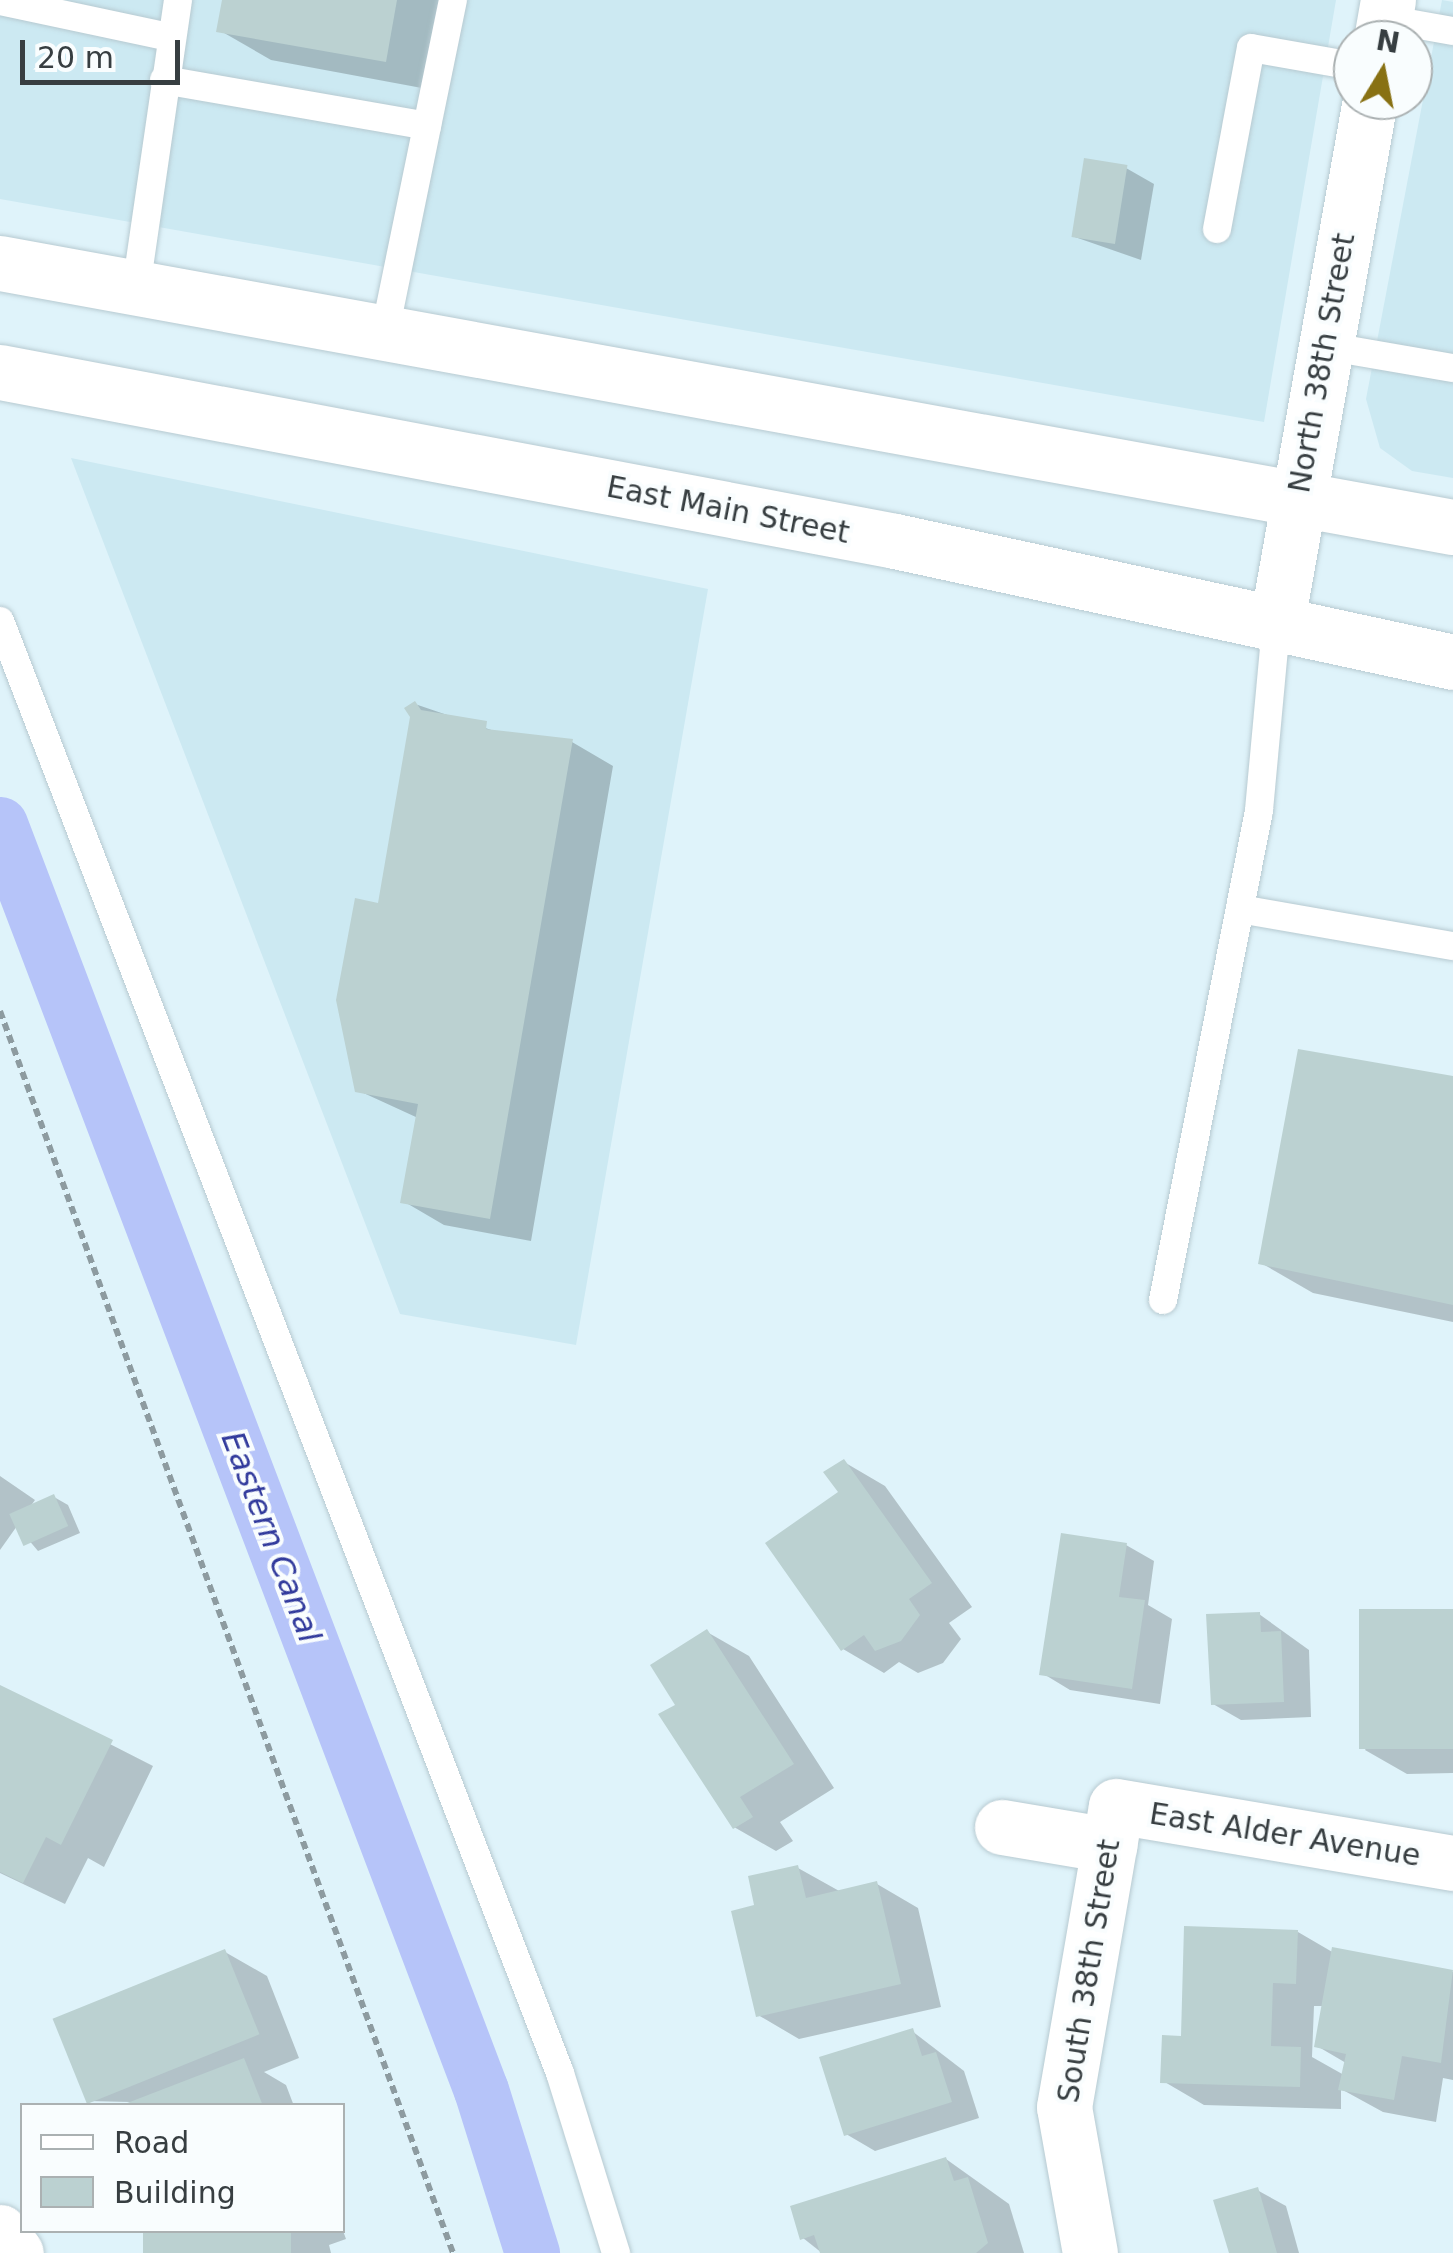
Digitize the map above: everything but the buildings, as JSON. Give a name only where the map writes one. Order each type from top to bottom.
[{"type":"main road","name":"North 38th Street","points":[[1276,627],[1366,120]]},
{"type":"main road","points":[[0,263],[384,336],[1453,527]]},
{"type":"main road","name":"East Main Street","points":[[0,372],[895,541],[1276,627],[1453,662]]},
{"type":"main road","name":"East Alder Avenue","points":[[1002,1828],[1113,1826],[1453,1863]]},
{"type":"main road","name":"South 38th Street","points":[[1090,2253],[1064,2107],[1113,1826]]},
{"type":"main road","points":[[0,2232],[16,2253]]},
{"type":"lane","points":[[0,0],[170,37]]},
{"type":"lane","points":[[136,288],[178,0]]},
{"type":"lane","points":[[384,336],[452,0]]},
{"type":"lane","points":[[1217,230],[1251,48],[1333,62]]},
{"type":"lane","points":[[164,80],[427,126]]},
{"type":"lane","points":[[1325,346],[1453,368]]},
{"type":"lane","points":[[0,621],[560,2073],[616,2253]]},
{"type":"lane","points":[[1163,1300],[1240,909],[1276,627]]},
{"type":"lane","points":[[1240,909],[1453,946]]},
{"type":"path","points":[[0,1011],[453,2253]]},
{"type":"shaded area","points":[[0,0],[1336,0],[1264,422],[0,199]]},
{"type":"shaded area","points":[[1442,0],[1453,2],[1453,478],[1412,471],[1380,448],[1366,399],[1419,120],[1433,120],[1433,47]]},
{"type":"shaded area","points":[[71,458],[708,589],[576,1345],[400,1314]]},
{"type":"waterway","name":"Eastern Canal","points":[[0,824],[481,2090],[532,2253]]}]
